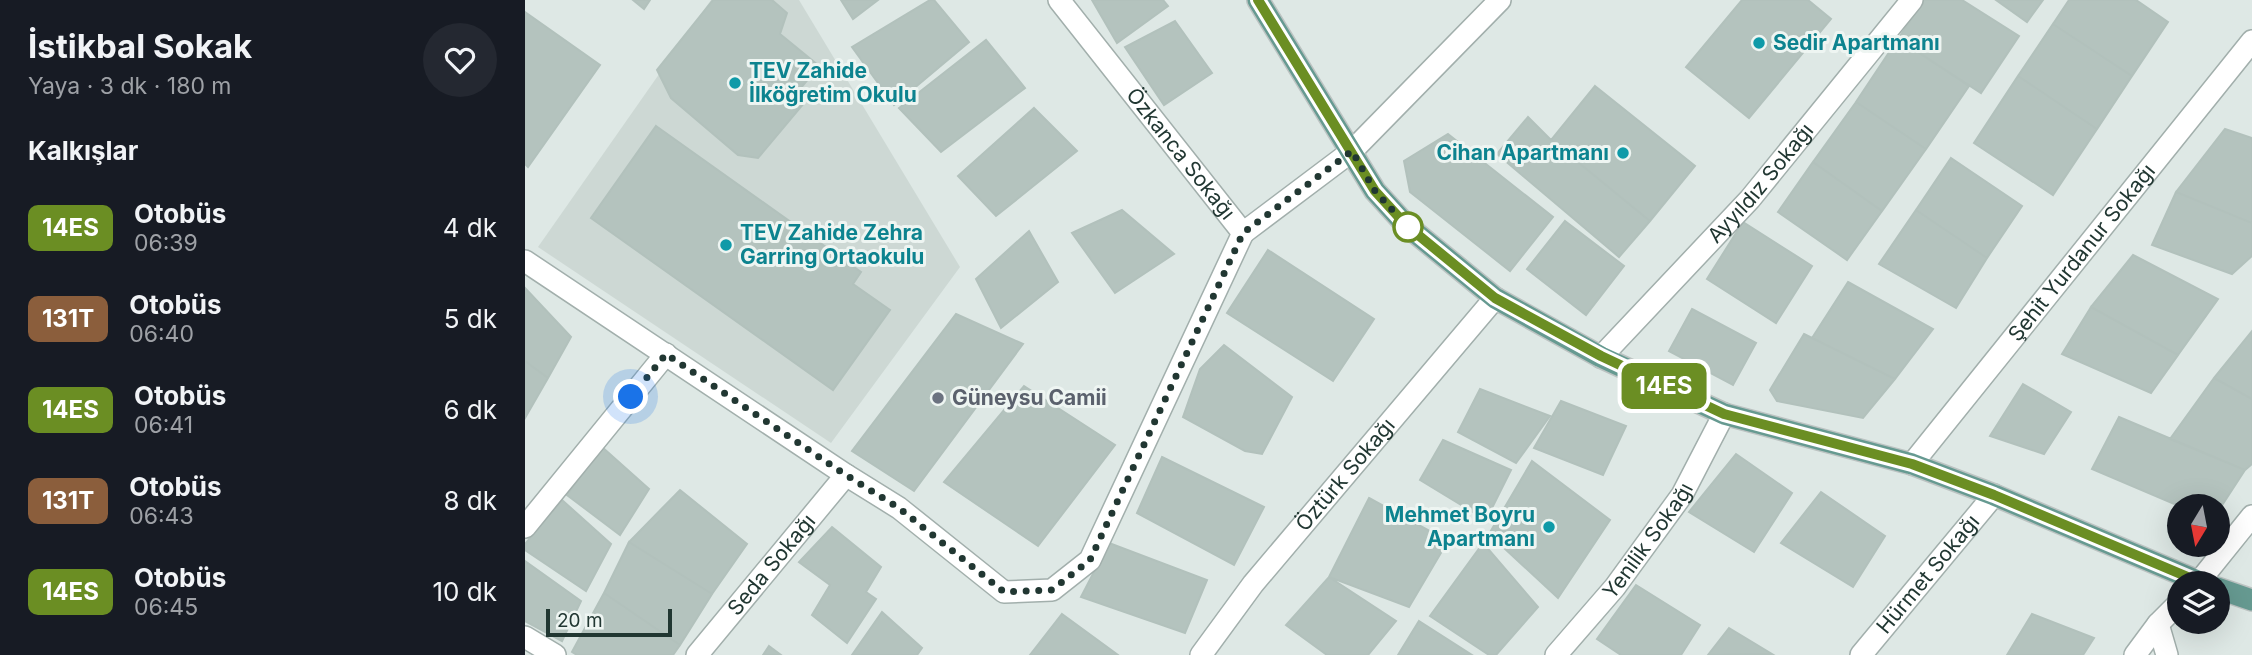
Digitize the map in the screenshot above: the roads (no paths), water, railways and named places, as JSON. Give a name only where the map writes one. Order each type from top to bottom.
[{"type":"main road","points":[[1258,0],[1375,191],[1406,225],[1495,298],[1601,356],[1724,414],[1912,464],[1994,495],[2173,571]]},
{"type":"main road","points":[[2230,593],[2252,600]]},
{"type":"street","name":"Özkanca Sokağı","points":[[1059,0],[1243,233],[1352,151],[1500,0]]},
{"type":"street","name":"Ayyıldız Sokağı","points":[[1601,356],[1750,199],[1912,0]]},
{"type":"street","name":"Şehit Yurdanur Sokağı","points":[[1912,464],[2252,41]]},
{"type":"street","points":[[525,261],[899,508],[1004,592],[1052,590],[1090,560],[1243,233]]},
{"type":"street","name":"Öztürk Sokağı","points":[[1201,655],[1253,584],[1495,298]]},
{"type":"street","points":[[525,527],[666,354]]},
{"type":"street","name":"Yenilik Sokağı","points":[[1556,655],[1615,587],[1682,495],[1724,414]]},
{"type":"street","name":"Seda Sokağı","points":[[697,655],[846,475]]},
{"type":"street","name":"Hürmet Sokağı","points":[[1861,655],[1994,495]]},
{"type":"street","points":[[2213,571],[2252,516]]},
{"type":"street","points":[[2135,655],[2167,615]]},
{"type":"street","points":[[2158,624],[2167,655]]},
{"type":"street","points":[[525,637],[555,655]]},
{"type":"place","name":"Sedir Apartmanı","points":[[1759,43]]},
{"type":"place","name":"TEV Zahide İlköğretim Okulu","points":[[735,83]]},
{"type":"place","name":"Cihan Apartmanı","points":[[1623,153]]},
{"type":"place","name":"TEV Zahide Zehra Garring Ortaokulu","points":[[726,245]]},
{"type":"place","name":"Güneysu Camii","points":[[938,398]]},
{"type":"place","name":"Mehmet Boyru Apartmanı","points":[[1549,527]]}]
